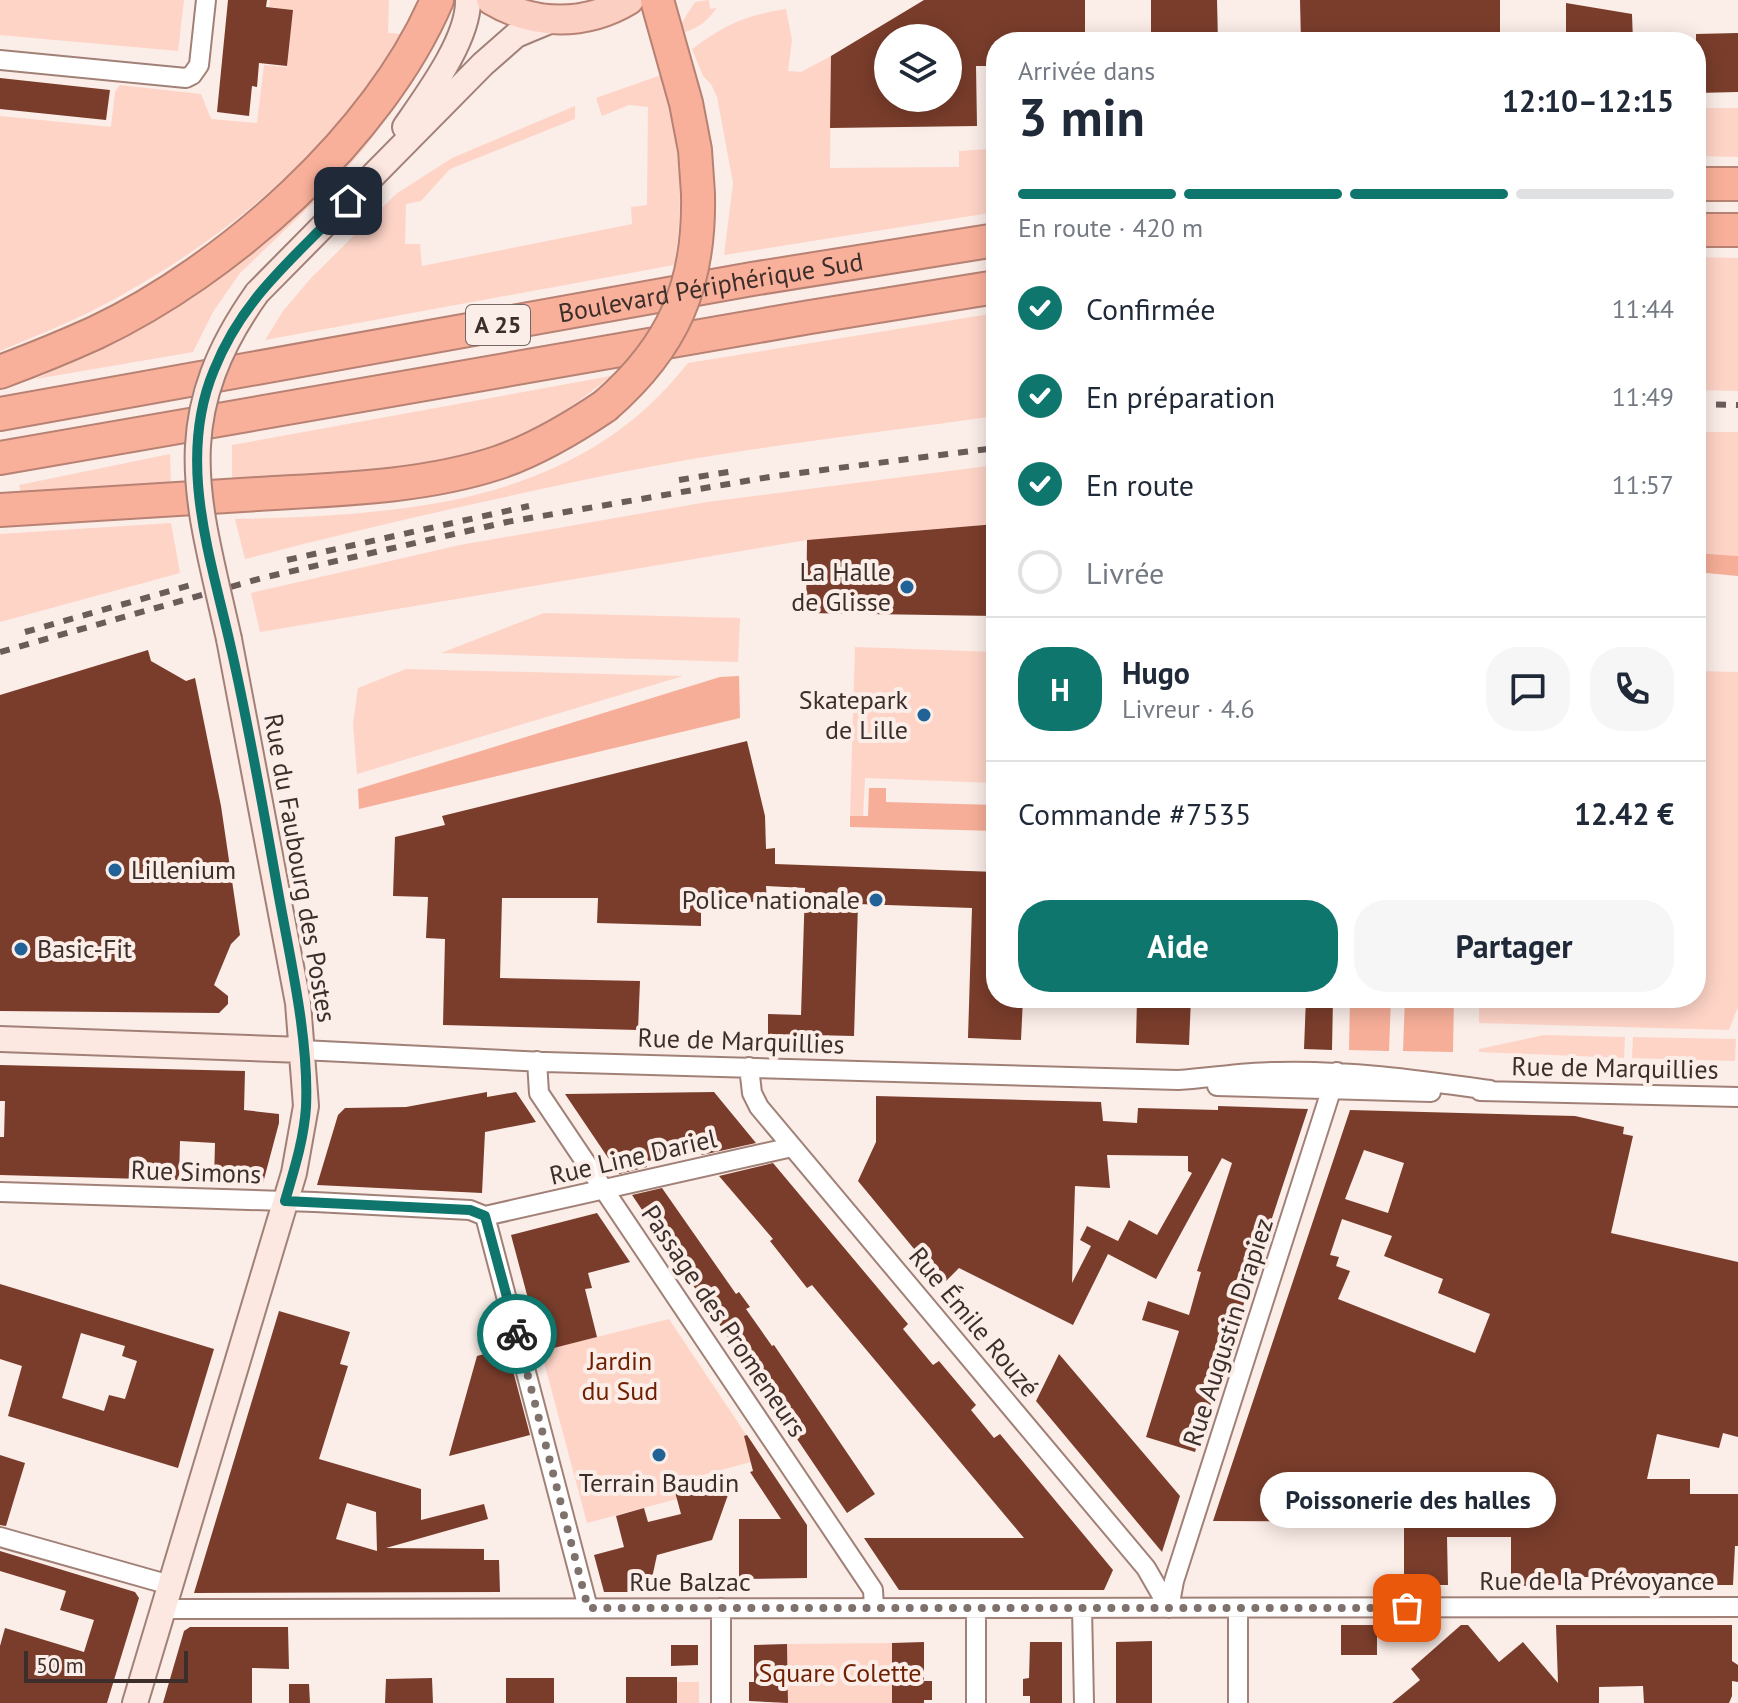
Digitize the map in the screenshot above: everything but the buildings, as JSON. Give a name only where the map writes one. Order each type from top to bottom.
[{"type":"highway","points":[[0,372],[109,325],[211,263],[242,238],[312,175],[362,121],[411,51],[437,0]]},
{"type":"highway","points":[[0,510],[306,491],[446,475],[497,463],[519,454],[562,433],[605,406],[649,362],[670,330],[681,306],[696,252],[698,194],[695,150],[686,103],[657,0]]},
{"type":"highway","points":[[1706,184],[1738,184]]},
{"type":"highway","points":[[1706,230],[1738,230]]},
{"type":"highway","name":"Boulevard Périphérique Sud","points":[[0,414],[752,279],[986,242]]},
{"type":"highway","name":"Boulevard Périphérique Sud","points":[[0,458],[986,289]]},
{"type":"main road","name":"Rue du Faubourg des Postes","points":[[369,178],[438,74],[464,24],[468,0]]},
{"type":"main road","points":[[491,0],[520,13],[552,20],[592,16],[629,0]]},
{"type":"main road","name":"Rue du Faubourg des Postes","points":[[135,1703],[285,1201],[304,1120],[305,1086],[294,978],[229,639],[200,510],[197,451],[202,409],[213,372],[236,324],[257,293],[509,40],[552,20]]},
{"type":"main road","points":[[0,1039],[302,1050]]},
{"type":"street","points":[[0,60],[186,78],[197,71],[199,65],[206,0]]},
{"type":"street","name":"Rue de Marquillies","points":[[302,1050],[537,1061],[1178,1080],[1212,1086],[1334,1081],[1490,1090],[1738,1097]]},
{"type":"street","name":"Passage des Promeneurs","points":[[537,1061],[539,1093],[873,1590],[874,1608]]},
{"type":"street","name":"Rue Émile Rouzé","points":[[749,1067],[753,1098],[1146,1568],[1169,1608]]},
{"type":"street","name":"Rue Augustin Drapiez","points":[[1169,1608],[1174,1581],[1334,1081]]},
{"type":"street","name":"Rue Line Dariel","points":[[485,1216],[792,1147]]},
{"type":"street","name":"Rue Simons","points":[[2,1198],[285,1201],[470,1210],[485,1216]]},
{"type":"street","points":[[485,1216],[588,1608]]},
{"type":"street","name":"Rue Balzac","points":[[0,1537],[167,1597],[588,1608],[1169,1608]]},
{"type":"street","name":"Rue de la Prévoyance","points":[[1169,1608],[1738,1607]]},
{"type":"street","points":[[721,1608],[721,1703]]},
{"type":"street","points":[[976,1608],[976,1703]]},
{"type":"street","points":[[1082,1608],[1084,1703]]},
{"type":"street","points":[[1238,1608],[1238,1703]]},
{"type":"green space","points":[[0,0],[184,0],[178,51],[0,35]]},
{"type":"green space","points":[[270,0],[389,0],[388,33],[402,34],[373,78],[305,159],[225,228],[136,287],[90,312],[0,351],[0,116],[111,127],[115,92],[120,85],[201,94],[211,119],[257,123],[264,65],[287,67],[293,10],[269,7]]},
{"type":"green space","points":[[709,0],[710,9],[717,8],[703,23],[685,32],[681,24],[695,2]]},
{"type":"green space","points":[[786,9],[792,40],[788,71],[801,72],[831,56],[830,168],[959,167],[959,151],[986,149],[986,214],[724,255],[733,183],[717,97],[703,76],[692,49],[736,22]]},
{"type":"green space","points":[[664,74],[679,169],[678,240],[674,265],[265,340],[283,311],[311,278],[396,194],[452,158],[575,106],[575,119],[450,169],[421,201],[406,204],[405,244],[420,244],[422,266],[632,224],[631,207],[647,205],[648,107],[629,105],[602,116],[596,98]]},
{"type":"green space","points":[[396,101],[400,101],[329,188],[240,273],[213,312],[193,352],[36,379],[102,346],[245,255],[302,209],[345,165]]},
{"type":"green space","points":[[1706,108],[1738,108],[1738,157],[1706,156]]},
{"type":"green space","points":[[1706,257],[1738,258],[1738,391],[1706,390]]},
{"type":"green space","points":[[986,315],[986,417],[660,465],[428,514],[245,559],[235,519],[360,513],[422,506],[482,493],[539,474],[593,447],[643,411],[688,363]]},
{"type":"green space","points":[[611,376],[543,424],[513,440],[476,453],[386,469],[232,483],[232,445]]},
{"type":"green space","points":[[1706,432],[1738,432],[1738,556],[1706,554]]},
{"type":"green space","points":[[170,454],[171,487],[21,492],[19,485]]},
{"type":"green space","points":[[986,466],[986,525],[807,540],[260,632],[251,593],[460,545],[707,502]]},
{"type":"green space","points":[[171,523],[180,573],[0,622],[0,534]]},
{"type":"green space","points":[[544,613],[740,618],[738,662],[441,653]]},
{"type":"green space","name":"Skatepark de Lille","points":[[855,647],[986,652],[986,783],[865,778],[863,817],[850,816]]},
{"type":"green space","points":[[406,669],[683,676],[357,774],[353,724],[358,688]]},
{"type":"green space","points":[[1706,671],[1738,672],[1738,1007],[1729,1030],[1479,1023],[1479,1008],[1706,1008]]},
{"type":"green space","points":[[1544,1035],[1625,1037],[1624,1058],[1479,1052],[1479,1049]]},
{"type":"green space","points":[[1633,1037],[1736,1039],[1735,1061],[1632,1058]]},
{"type":"green space","name":"Jardin du Sud","points":[[669,1319],[755,1448],[751,1462],[673,1483],[677,1499],[587,1523],[541,1351]]},
{"type":"green space","name":"Square Colette","points":[[892,1643],[892,1703],[788,1703],[787,1644]]},
{"type":"green space","points":[[673,1682],[699,1682],[699,1703],[677,1703]]},
{"type":"shaded area","points":[[1706,554],[1738,556],[1738,576],[1706,573]]},
{"type":"shaded area","points":[[739,676],[740,718],[359,809],[358,789],[720,677]]},
{"type":"shaded area","points":[[869,788],[886,788],[886,802],[986,805],[986,831],[850,827],[850,816],[868,816]]},
{"type":"shaded area","points":[[1350,1008],[1391,1008],[1389,1051],[1349,1050]]},
{"type":"shaded area","points":[[1405,1008],[1454,1008],[1453,1052],[1403,1051]]},
{"type":"railway","points":[[1706,404],[1738,405]]},
{"type":"railway","points":[[0,652],[262,578],[507,522],[775,476],[986,449]]},
{"type":"railway","points":[[679,480],[734,471]]},
{"type":"railway","points":[[287,560],[529,506]]},
{"type":"railway","points":[[25,632],[191,585]]},
{"type":"way so far","points":[[517,1334],[588,1608],[1407,1608]]},
{"type":"place","name":"La Halle de Glisse","points":[[907,587]]},
{"type":"place","name":"Skatepark de Lille","points":[[924,715]]},
{"type":"place","name":"Lillenium","points":[[115,870]]},
{"type":"place","name":"Police nationale","points":[[876,900]]},
{"type":"place","name":"Basic-Fit","points":[[21,949]]},
{"type":"place","name":"Terrain Baudin","points":[[659,1455]]},
{"type":"place","name":"Poissonerie des halles","points":[[1407,1608]]},
{"type":"route","points":[[348,201],[257,293],[236,324],[220,355],[206,394],[197,451],[200,510],[239,682],[298,1003],[306,1106],[300,1146],[285,1201],[482,1213],[517,1334]]}]
